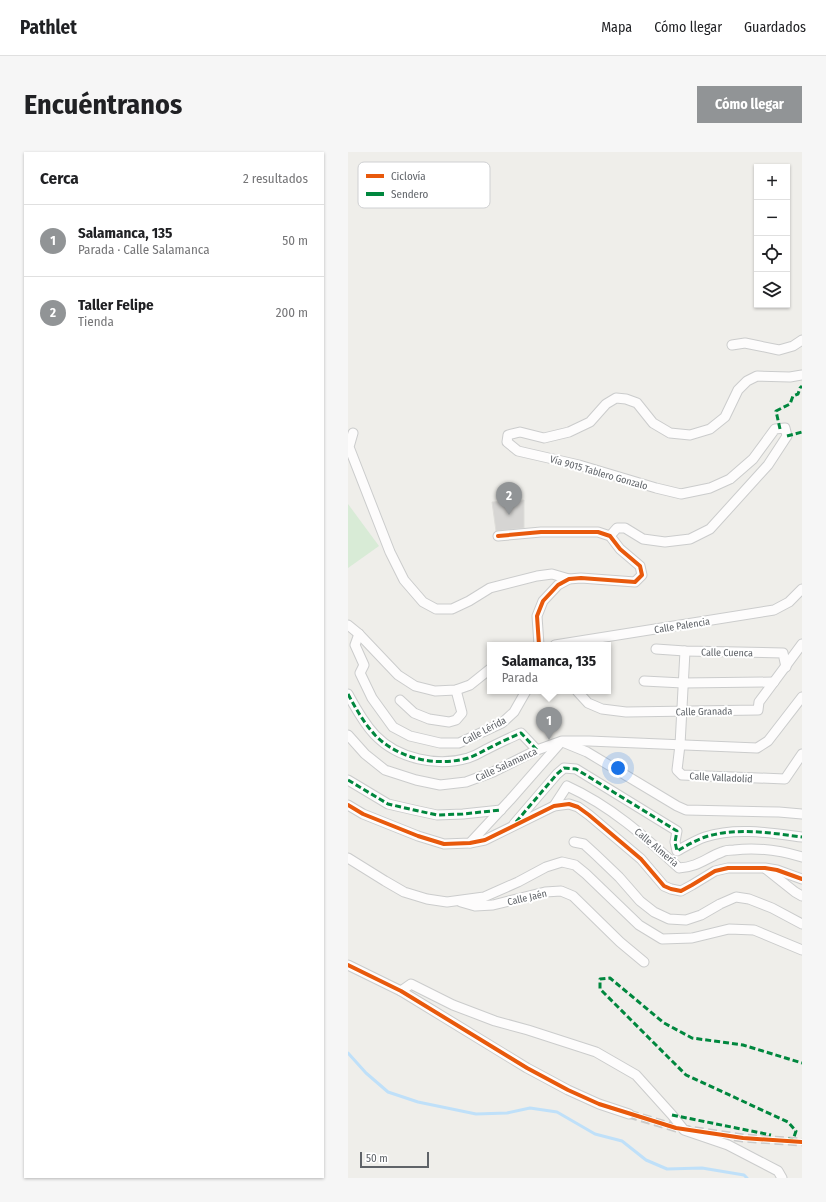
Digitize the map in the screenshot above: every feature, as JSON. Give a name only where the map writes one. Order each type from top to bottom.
[{"type":"street","points":[[732,345],[744,343],[779,350],[793,346],[802,340]]},
{"type":"street","name":"Vía 9015 Tablero Gonzalo","points":[[610,536],[617,528],[625,528],[642,539],[665,542],[690,539],[710,529],[768,465],[788,436],[785,428],[775,429],[753,459],[730,479],[710,488],[681,494],[579,465],[518,451],[506,442],[508,435],[520,432],[544,438],[570,432],[590,422],[606,404],[616,398],[626,399],[637,403],[653,423],[670,433],[690,435],[710,429],[725,417],[738,390],[747,381],[757,376],[790,377],[801,374]]},
{"type":"street","points":[[353,433],[349,447],[390,552],[404,580],[423,602],[436,610],[452,609],[469,601],[490,588],[537,576],[552,574],[569,579],[581,578],[635,582],[642,575],[640,566],[620,549],[610,536],[598,532],[541,532],[498,536]]},
{"type":"street","points":[[539,642],[537,616],[543,601],[558,585],[569,579]]},
{"type":"street","name":"Calle Palencia","points":[[574,642],[774,610],[789,602],[802,589]]},
{"type":"street","points":[[348,625],[359,634],[398,676],[415,686],[435,691],[456,690],[470,685],[487,672]]},
{"type":"street","name":"Calle Lérida","points":[[359,634],[355,645],[364,665],[360,673],[372,698],[393,727],[410,736],[440,743],[459,743],[502,723],[514,712],[524,694]]},
{"type":"street","name":"Calle Granada","points":[[580,694],[588,702],[602,709],[626,712],[758,710],[759,702],[802,644]]},
{"type":"street","name":"Calle Cuenca","points":[[656,649],[783,653],[786,667]]},
{"type":"street","name":"Calle Valladolid","points":[[685,651],[680,745],[677,770],[682,775],[785,779],[802,754]]},
{"type":"street","points":[[644,681],[683,683],[774,682]]},
{"type":"street","points":[[400,700],[414,713],[428,719],[449,722],[456,720],[462,713],[456,690]]},
{"type":"street","points":[[348,694],[360,716],[375,735],[399,753],[421,760],[440,762],[469,758],[521,732],[537,750]]},
{"type":"street","name":"Calle Salamanca","points":[[348,735],[365,754],[385,770],[416,780],[440,785],[466,782],[493,772],[537,750],[562,741],[589,740],[757,748],[768,741],[802,698]]},
{"type":"street","points":[[470,842],[501,810],[562,741],[587,752],[686,810],[779,812],[802,814]]},
{"type":"street","points":[[512,827],[557,774],[564,768],[576,769],[677,831],[675,842],[677,851],[705,837],[724,833],[747,832],[802,837]]},
{"type":"street","points":[[348,780],[388,804],[437,815],[501,810]]},
{"type":"street","name":"Calle Almería","points":[[554,806],[567,786],[582,792],[612,811],[640,833],[679,868],[689,867],[723,851],[747,848],[769,849],[802,857]]},
{"type":"street","points":[[348,805],[363,814],[418,836],[444,844],[485,840],[554,806],[569,804],[578,807],[590,815],[641,859],[664,886],[671,889],[681,891],[715,871],[728,868],[765,868],[777,870],[802,879]]},
{"type":"street","points":[[574,842],[584,844],[654,912],[669,918],[686,920],[701,915],[736,897],[748,899],[772,908],[802,924]]},
{"type":"street","points":[[348,858],[404,892],[427,899],[447,902],[484,897],[518,882],[546,867],[562,862],[575,865],[639,925],[662,939],[692,938],[729,929],[754,930],[802,950]]},
{"type":"street","points":[[765,868],[802,896]]},
{"type":"street","name":"Calle Jaén","points":[[457,900],[475,906],[493,905],[544,892],[561,891],[573,896],[620,942],[644,962]]},
{"type":"street","points":[[348,965],[401,991],[527,1068],[568,1090],[598,1104],[629,1114]]},
{"type":"street","points":[[401,991],[411,984],[460,1008],[495,1021],[596,1052],[636,1075],[684,1130],[728,1145],[778,1171],[782,1178]]},
{"type":"green space","points":[[348,504],[379,546],[348,568]]},
{"type":"building","points":[[524,500],[524,528],[496,531],[492,502]]},
{"type":"waterway","points":[[348,1053],[366,1073],[388,1092],[418,1102],[476,1114],[507,1113],[530,1108],[557,1112],[595,1134],[622,1141],[646,1160],[667,1169],[702,1168],[744,1175],[747,1178]]},
{"type":"tunnel","points":[[629,1114],[676,1128],[743,1138],[802,1142]]},
{"type":"marked path","points":[[780,429],[776,411],[790,404],[793,396],[798,394],[802,386]]},
{"type":"marked path","points":[[787,436],[802,432]]},
{"type":"marked path","points":[[348,694],[360,716],[375,735],[395,750],[418,759],[444,762],[468,758],[521,733],[537,750]]},
{"type":"marked path","points":[[516,822],[557,774],[564,768],[576,769],[677,831],[675,842],[677,851],[705,837],[729,832],[754,832],[802,837]]},
{"type":"marked path","points":[[348,780],[388,804],[437,815],[501,810]]},
{"type":"marked path","points":[[788,1139],[793,1140],[796,1131],[788,1122],[686,1075],[600,989],[600,979],[610,978],[664,1023],[692,1038],[743,1045],[802,1063]]},
{"type":"marked path","points":[[672,1115],[771,1135]]},
{"type":"cycle path","points":[[498,536],[541,532],[598,532],[610,536],[620,549],[640,566],[642,575],[635,582],[581,578],[569,579],[558,585],[543,601],[537,616],[539,642]]},
{"type":"cycle path","points":[[348,805],[363,814],[418,836],[444,844],[470,843],[485,840],[554,806],[569,804],[578,807],[589,815],[641,859],[664,886],[671,889],[681,891],[715,871],[728,868],[765,868],[777,870],[802,879]]},
{"type":"cycle path","points":[[348,965],[401,991],[527,1068],[568,1090],[599,1104],[676,1128],[743,1138],[802,1142]]},
{"type":"place","name":"Taller Felipe","points":[[509,515]]},
{"type":"place","name":"Salamanca, 135","points":[[549,740]]}]
